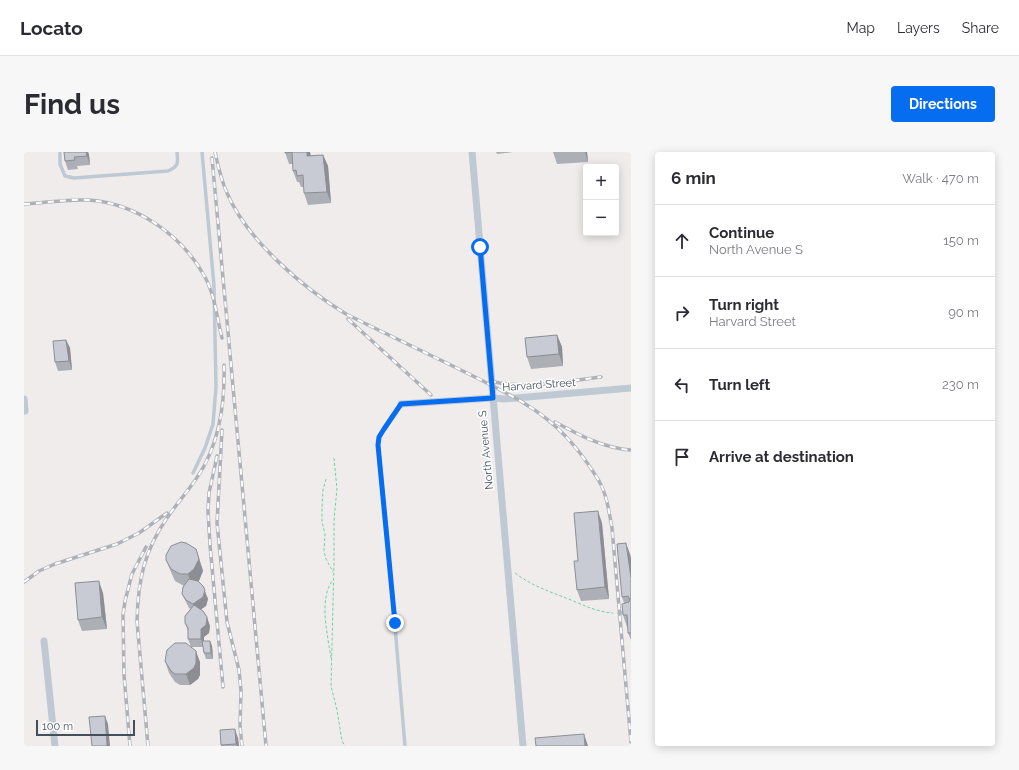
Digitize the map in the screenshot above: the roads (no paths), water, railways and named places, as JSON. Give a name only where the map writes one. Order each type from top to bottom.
[{"type":"street","name":"North Avenue S","points":[[472,152],[523,746]]},
{"type":"street","name":"Harvard Street","points":[[401,404],[493,398],[504,399],[631,388]]},
{"type":"street","points":[[24,399],[25,411]]},
{"type":"street","points":[[44,641],[56,746]]},
{"type":"lane","points":[[60,152],[60,164],[65,176],[74,178],[168,171],[175,168],[178,162],[177,152]]},
{"type":"lane","points":[[193,473],[205,448],[213,424],[216,387],[214,286],[202,152]]},
{"type":"lane","points":[[401,404],[379,437],[378,445],[387,531],[405,746]]},
{"type":"lane","points":[[619,613],[631,612]]},
{"type":"railway","points":[[215,152],[223,183],[236,211],[262,245],[295,277],[312,291],[346,314],[479,379],[529,406],[547,419],[562,433],[574,445],[590,467],[604,492],[612,528],[631,742]]},
{"type":"railway","points":[[212,158],[266,746]]},
{"type":"railway","points":[[24,204],[80,200],[106,202],[123,207],[156,224],[171,235],[184,248],[205,277],[213,299],[222,338]]},
{"type":"railway","points":[[348,319],[431,395]]},
{"type":"railway","points":[[148,746],[137,621],[141,580],[148,555],[159,530],[196,480],[210,454],[221,417],[224,391],[224,365]]},
{"type":"railway","points":[[490,381],[504,384],[531,385],[601,377]]},
{"type":"railway","points":[[555,422],[601,444],[631,450]]},
{"type":"railway","points":[[222,430],[217,523],[227,622],[239,670],[241,691],[240,726],[242,746]]},
{"type":"railway","points":[[217,456],[209,493],[208,511],[223,687]]},
{"type":"railway","points":[[24,582],[39,571],[55,564],[117,544],[139,533],[167,513]]},
{"type":"railway","points":[[130,746],[124,675],[123,615],[132,574],[146,547]]}]
